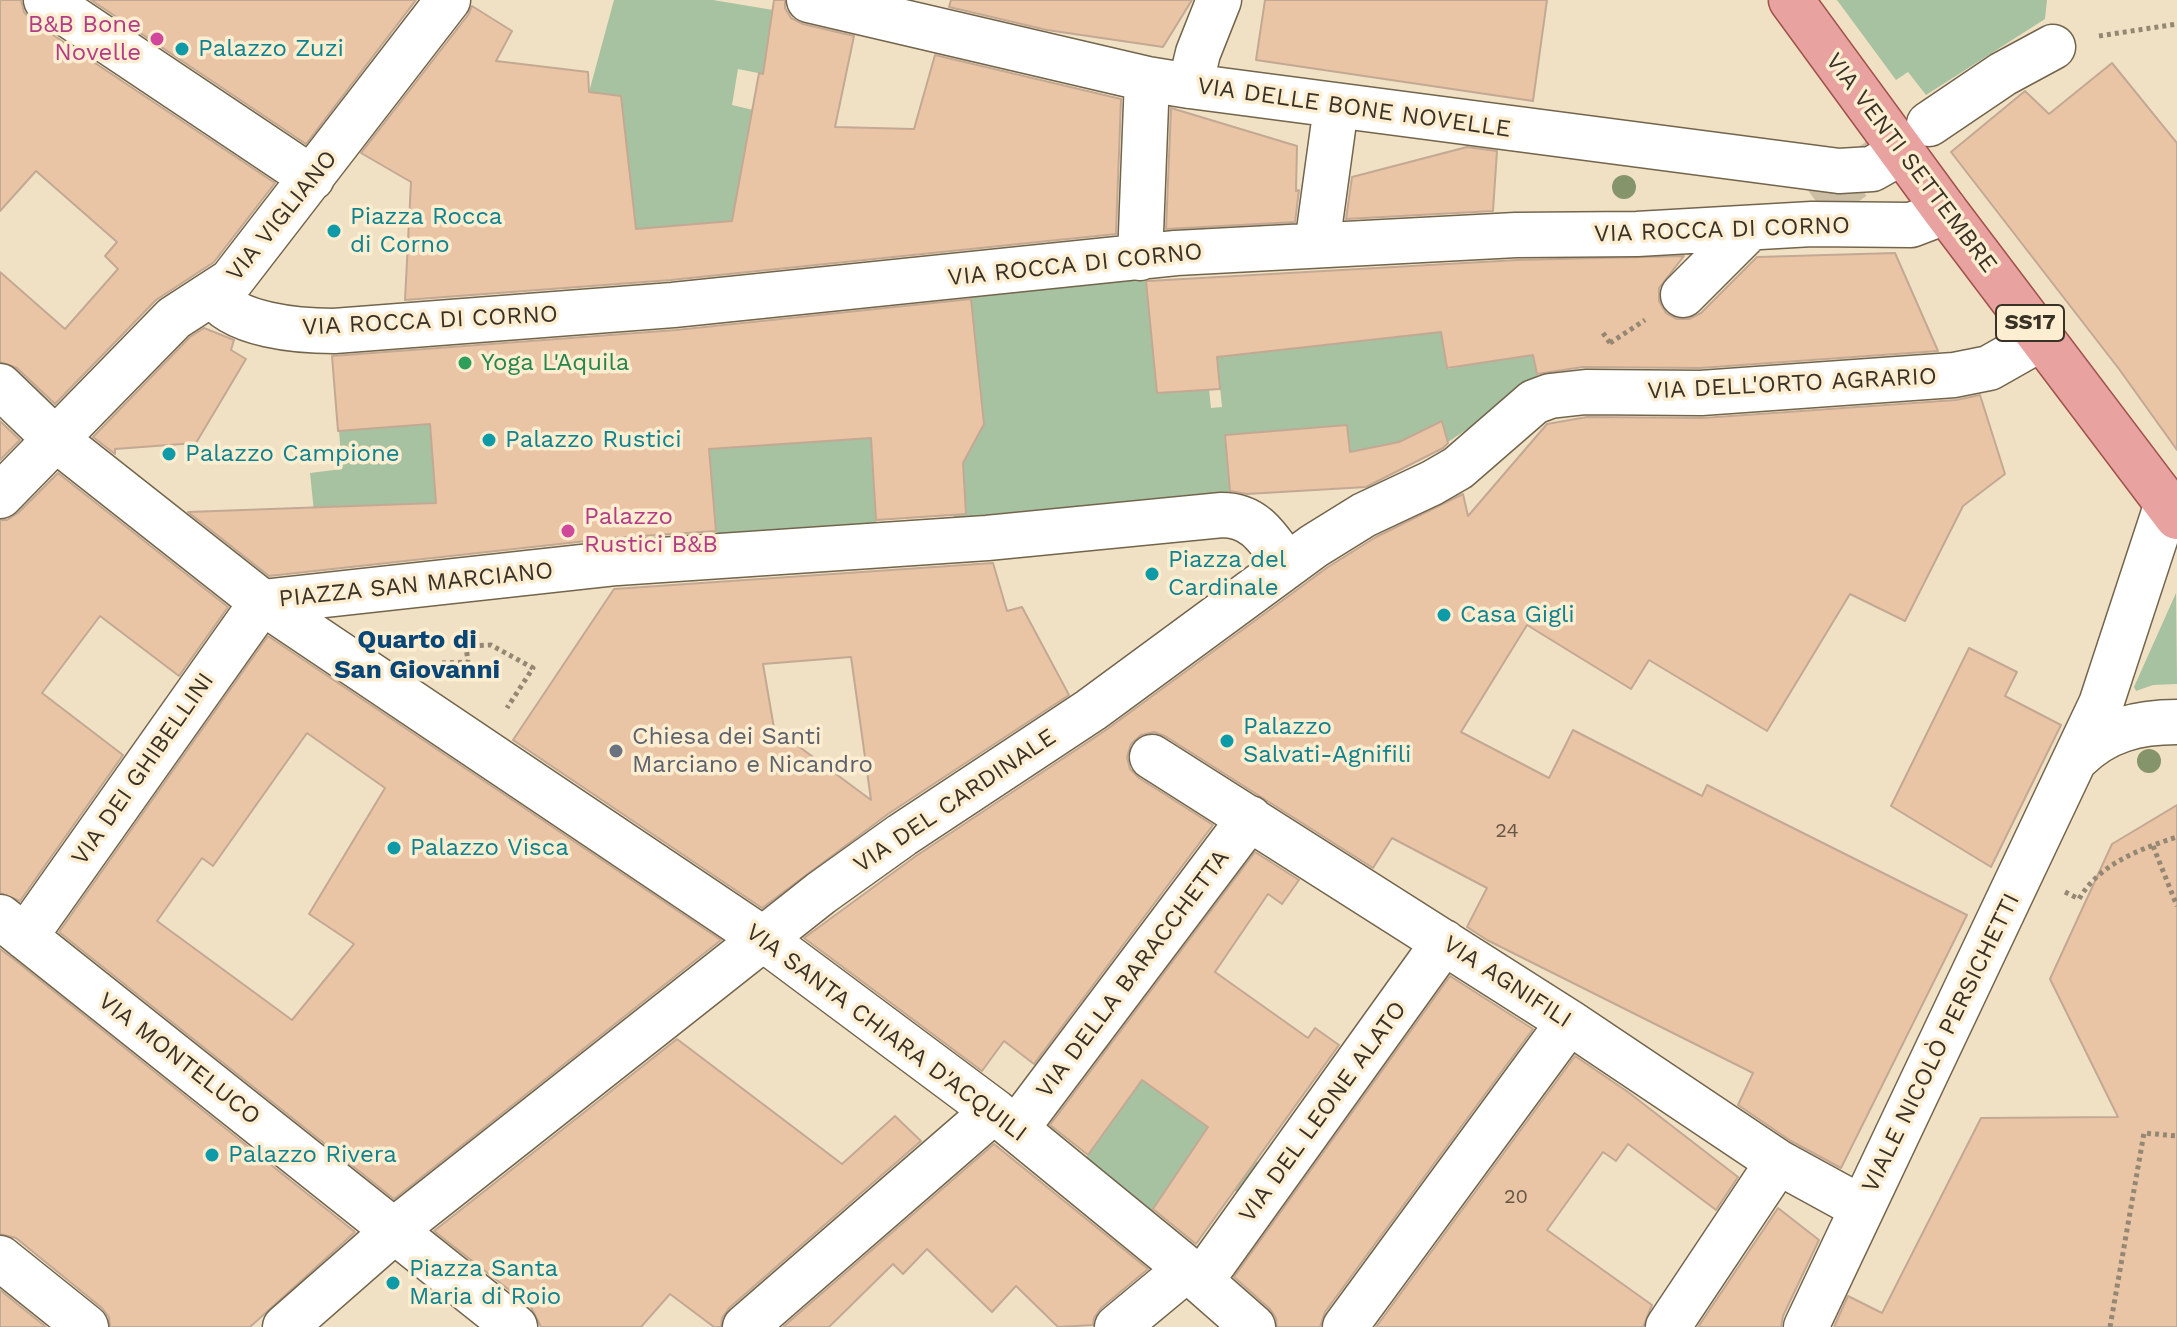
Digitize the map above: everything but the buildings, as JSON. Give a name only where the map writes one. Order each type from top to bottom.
[{"type":"main road","name":"VIA VENTI SETTEMBRE","points":[[1791,0],[1905,135],[1944,209],[2172,510]]},
{"type":"street","points":[[46,0],[312,178]]},
{"type":"street","name":"VIA VIGLIANO","points":[[0,496],[174,318],[231,281],[448,0]]},
{"type":"street","name":"VIA DELLE BONE NOVELLE","points":[[809,0],[1147,79],[1336,107],[1839,171],[1872,169],[1905,135],[2011,69],[2053,47]]},
{"type":"street","points":[[1190,86],[1198,53],[1219,0]]},
{"type":"street","points":[[1140,258],[1147,79]]},
{"type":"street","points":[[1317,245],[1336,107]]},
{"type":"street","name":"VIA ROCCA DI CORNO","points":[[213,294],[216,300],[236,314],[260,322],[334,331],[673,305],[1140,258],[1317,245],[1750,228],[1815,214],[1911,225],[1944,209]]},
{"type":"street","points":[[1683,295],[1750,228]]},
{"type":"street","name":"VIA DELL'ORTO AGRARIO","points":[[1534,402],[1550,396],[1586,392],[1701,393],[1954,375],[1989,368],[2042,338]]},
{"type":"street","points":[[0,386],[54,438],[262,602]]},
{"type":"street","name":"VIA DEL CARDINALE","points":[[395,1230],[762,938],[902,835],[1091,710],[1337,530],[1458,468],[1534,402]]},
{"type":"street","name":"VIALE NICOLÒ PERSICHETTI","points":[[1806,1327],[2077,758],[2118,659],[2172,510]]},
{"type":"street","name":"PIAZZA SAN MARCIANO","points":[[262,602],[617,563],[987,538],[1232,515],[1247,519],[1261,528],[1287,565]]},
{"type":"street","name":"PIAZZA SAN MARCIANO","points":[[262,602],[490,756]]},
{"type":"street","name":"VIA DEI GHIBELLINI","points":[[12,927],[262,602]]},
{"type":"street","name":"VIALE NICOLÒ PERSICHETTI","points":[[2077,758],[2104,736],[2125,728],[2177,722]]},
{"type":"street","name":"VIA SANTA CHIARA D'ACQUILI","points":[[490,756],[762,938],[1005,1120],[1253,1327]]},
{"type":"street","name":"VIA AGNIFILI","points":[[1152,757],[1569,1022],[1778,1162],[1862,1208]]},
{"type":"street","name":"VIA DELLA BARACCHETTA","points":[[745,1327],[1005,1120],[1250,818]]},
{"type":"street","name":"VIA MONTELUCO","points":[[12,927],[395,1230]]},
{"type":"street","name":"VIA DEL LEONE ALATO","points":[[1117,1327],[1194,1275],[1444,942]]},
{"type":"street","points":[[1345,1327],[1569,1022]]},
{"type":"street","points":[[1668,1327],[1778,1162]]},
{"type":"street","points":[[285,1327],[395,1230],[515,1327]]},
{"type":"street","points":[[0,1258],[86,1327]]},
{"type":"path","points":[[2053,47],[2177,24]]},
{"type":"path","points":[[1603,333],[1610,343]]},
{"type":"path","points":[[383,684],[418,665],[468,662],[466,646],[491,645],[533,668],[490,756]]},
{"type":"path","points":[[2062,890],[2079,899],[2088,882],[2112,863],[2177,837]]},
{"type":"path","points":[[2153,846],[2177,906]]},
{"type":"path","points":[[2110,1327],[2144,1133],[2177,1136]]},
{"type":"green space","points":[[614,0],[713,0],[773,10],[763,74],[738,69],[732,105],[753,110],[732,221],[636,229],[621,97],[589,92]]},
{"type":"green space","points":[[1837,0],[2047,0],[2045,19],[1926,95],[1908,72],[1896,80]]},
{"type":"green space","points":[[1145,267],[1157,393],[1209,389],[1211,408],[1222,407],[1217,357],[1441,332],[1448,369],[1533,355],[1539,381],[1448,442],[1442,421],[1399,442],[1350,452],[1226,435],[1230,495],[955,529],[953,499],[963,463],[984,424],[970,290]]},
{"type":"green space","points":[[447,394],[430,432],[436,503],[314,512],[310,473],[342,469],[339,431],[426,424]]},
{"type":"green space","points":[[870,420],[877,533],[718,546],[709,449],[825,441]]},
{"type":"green space","points":[[2176,593],[2177,684],[2153,685],[2136,691],[2134,687]]},
{"type":"green space","points":[[1106,1038],[1151,1070],[1144,1081],[1270,1171],[1247,1200],[1189,1155],[1150,1215],[1083,1162],[1116,1116],[1103,1055],[1096,1049]]},
{"type":"tunnel","points":[[1818,204],[1881,158]]},
{"type":"place","name":"B&B Bone Novelle","points":[[157,39]]},
{"type":"place","name":"Palazzo Zuzi","points":[[182,49]]},
{"type":"place","name":"Piazza Rocca di Corno","points":[[334,231]]},
{"type":"place","name":"Yoga L'Aquila","points":[[465,363]]},
{"type":"place","name":"Palazzo Rustici","points":[[489,440]]},
{"type":"place","name":"Palazzo Campione","points":[[169,454]]},
{"type":"place","name":"Palazzo Rustici B&B","points":[[568,531]]},
{"type":"place","name":"Piazza del Cardinale","points":[[1152,574]]},
{"type":"place","name":"Casa Gigli","points":[[1444,615]]},
{"type":"place","name":"Palazzo Salvati-Agnifili","points":[[1227,741]]},
{"type":"place","name":"Chiesa dei Santi Marciano e Nicandro","points":[[616,751]]},
{"type":"place","name":"Palazzo Visca","points":[[394,848]]},
{"type":"place","name":"Palazzo Rivera","points":[[212,1155]]},
{"type":"place","name":"Piazza Santa Maria di Roio","points":[[393,1283]]},
{"type":"district","name":"Quarto di San Giovanni","points":[[417,655]]}]
